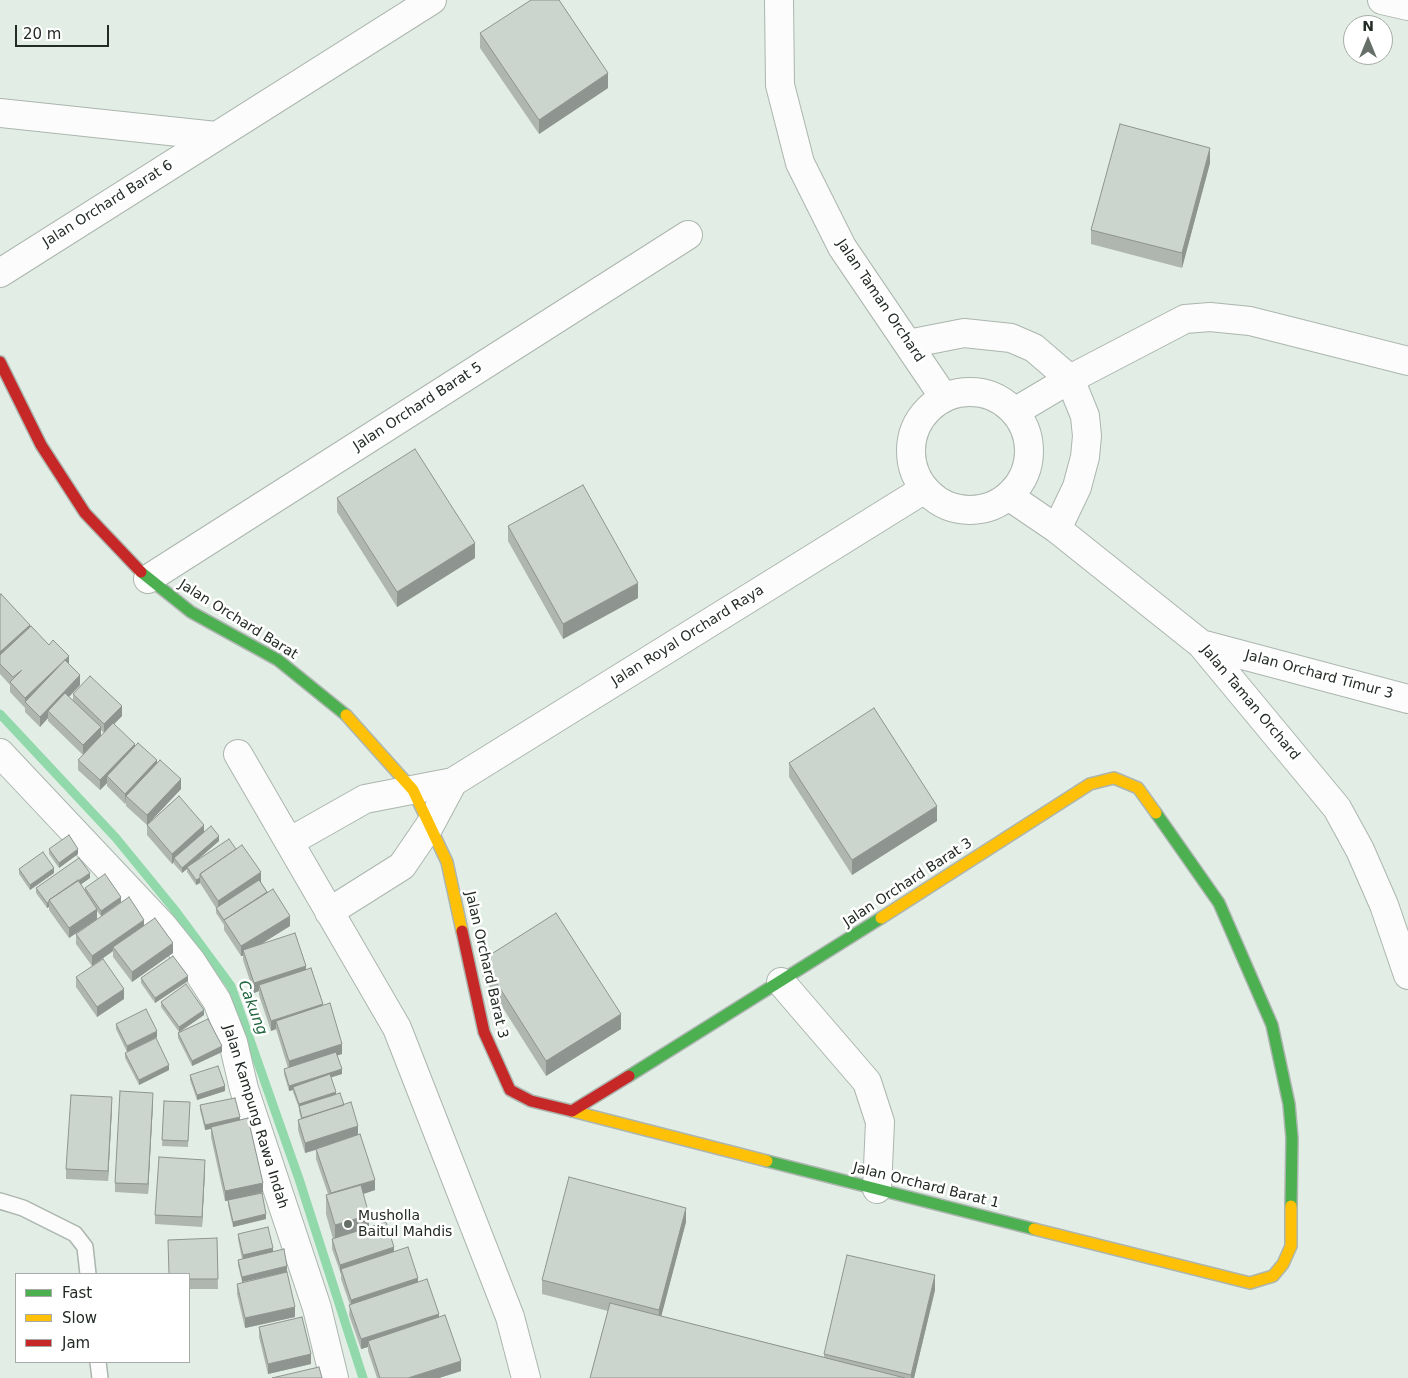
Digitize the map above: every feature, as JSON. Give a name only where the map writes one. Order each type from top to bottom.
[{"type":"street","name":"Jalan Orchard Barat 6","points":[[0,273],[432,0]]},
{"type":"street","name":"Jalan Taman Orchard","points":[[779,0],[780,85],[800,163],[842,247],[943,396]]},
{"type":"street","points":[[1382,0],[1408,6]]},
{"type":"street","points":[[0,112],[216,136]]},
{"type":"street","name":"Jalan Orchard Barat 5","points":[[148,579],[688,234]]},
{"type":"street","points":[[1016,411],[1070,379],[1185,319],[1210,317],[1250,321],[1408,361]]},
{"type":"street","points":[[908,344],[964,333],[1011,338],[1034,348],[1070,379],[1085,416],[1087,443],[1078,486],[1057,529]]},
{"type":"street","name":"Jalan Orchard Barat","points":[[0,362],[41,445],[85,513],[148,579],[190,612],[278,660],[348,717],[413,790]]},
{"type":"street","points":[[969,390],[995,395],[1016,411],[1030,440],[1027,471],[1010,497],[981,510],[949,508],[923,490],[909,456],[917,421],[943,396],[969,390]]},
{"type":"street","name":"Jalan Royal Orchard Raya","points":[[289,842],[365,800],[452,782],[923,490]]},
{"type":"street","name":"Jalan Taman Orchard","points":[[1010,497],[1057,529],[1201,644],[1337,808],[1360,850],[1384,905],[1408,975]]},
{"type":"street","name":"Jalan Orchard Timur 3","points":[[1201,644],[1408,699]]},
{"type":"street","name":"Jalan Kampung Rawa Indah","points":[[0,753],[163,926],[191,961],[217,1001],[233,1042],[244,1089],[317,1308],[334,1378]]},
{"type":"street","points":[[238,754],[397,1028],[510,1318],[526,1378]]},
{"type":"street","name":"Jalan Orchard Barat 3","points":[[413,790],[447,862],[484,1032],[502,1076],[510,1090],[531,1101],[572,1111],[781,982],[1090,784],[1114,778],[1138,788],[1219,903],[1272,1025],[1289,1104],[1292,1138],[1291,1246],[1283,1264],[1273,1276]]},
{"type":"street","points":[[329,912],[402,866],[430,825],[452,782]]},
{"type":"street","points":[[781,982],[867,1082],[880,1122],[877,1189]]},
{"type":"street","name":"Jalan Orchard Barat 1","points":[[572,1111],[1237,1281],[1250,1283],[1273,1276]]},
{"type":"lane","points":[[0,1201],[22,1208],[75,1234],[84,1247],[88,1273]]},
{"type":"lane","points":[[98,1363],[100,1378]]},
{"type":"building","points":[[531,0],[559,0],[608,73],[539,120],[480,33]]},
{"type":"building","points":[[1120,124],[1210,148],[1182,253],[1091,230]]},
{"type":"building","points":[[415,449],[475,543],[397,592],[337,498]]},
{"type":"building","points":[[583,485],[638,583],[563,624],[508,526]]},
{"type":"building","points":[[0,595],[30,625],[0,652]]},
{"type":"building","points":[[31,626],[49,645],[53,640],[69,656],[25,698],[10,682],[22,670],[13,677],[0,664],[0,655]]},
{"type":"building","points":[[65,660],[80,675],[40,717],[25,702]]},
{"type":"building","points":[[90,676],[122,706],[104,724],[73,694]]},
{"type":"building","points":[[65,693],[101,727],[83,745],[48,711]]},
{"type":"building","points":[[874,708],[937,806],[852,860],[789,763]]},
{"type":"building","points":[[113,723],[135,744],[100,780],[78,760]]},
{"type":"building","points":[[138,743],[157,760],[125,794],[107,776]]},
{"type":"building","points":[[160,760],[181,779],[147,815],[126,796]]},
{"type":"building","points":[[179,796],[204,825],[172,854],[147,825]]},
{"type":"building","points":[[211,826],[219,836],[182,868],[174,858]]},
{"type":"building","points":[[69,835],[78,849],[59,863],[49,849]]},
{"type":"building","points":[[229,839],[236,849],[200,874],[200,878],[196,880],[187,867]]},
{"type":"building","points":[[242,845],[261,872],[218,901],[200,874]]},
{"type":"building","points":[[43,852],[54,868],[30,885],[19,869]]},
{"type":"building","points":[[79,858],[90,873],[47,903],[36,888]]},
{"type":"building","points":[[105,874],[121,897],[101,911],[85,888]]},
{"type":"building","points":[[78,880],[97,909],[69,928],[49,900]]},
{"type":"building","points":[[259,880],[267,892],[224,920],[216,908]]},
{"type":"building","points":[[273,889],[290,916],[241,946],[224,920]]},
{"type":"building","points":[[129,897],[144,920],[92,956],[76,934]]},
{"type":"building","points":[[556,913],[621,1014],[546,1061],[482,960]]},
{"type":"building","points":[[155,918],[173,943],[132,972],[113,947]]},
{"type":"building","points":[[295,933],[306,966],[254,983],[243,950]]},
{"type":"building","points":[[173,956],[188,976],[155,998],[141,978]]},
{"type":"building","points":[[103,959],[124,989],[97,1007],[76,977]]},
{"type":"building","points":[[311,968],[323,1004],[271,1021],[259,985]]},
{"type":"building","points":[[186,984],[204,1010],[179,1027],[161,1002]]},
{"type":"building","points":[[330,1003],[342,1044],[289,1061],[276,1021]]},
{"type":"building","points":[[146,1009],[157,1031],[127,1046],[116,1024]]},
{"type":"building","points":[[208,1019],[222,1046],[192,1061],[178,1033]]},
{"type":"building","points":[[156,1038],[169,1065],[139,1080],[125,1053]]},
{"type":"building","points":[[336,1052],[342,1069],[289,1086],[284,1069]]},
{"type":"building","points":[[218,1066],[225,1086],[197,1095],[190,1075]]},
{"type":"building","points":[[330,1074],[336,1092],[299,1104],[293,1087]]},
{"type":"building","points":[[120,1091],[153,1093],[148,1184],[115,1183]]},
{"type":"building","points":[[340,1093],[344,1105],[302,1118],[299,1106]]},
{"type":"building","points":[[71,1095],[112,1097],[108,1171],[66,1169]]},
{"type":"building","points":[[235,1098],[240,1117],[205,1125],[200,1105]]},
{"type":"building","points":[[164,1101],[190,1102],[188,1141],[162,1140]]},
{"type":"building","points":[[351,1102],[358,1126],[305,1143],[298,1120]]},
{"type":"building","points":[[248,1118],[263,1183],[225,1191],[211,1127]]},
{"type":"building","points":[[360,1134],[375,1180],[331,1193],[316,1149]]},
{"type":"building","points":[[159,1157],[205,1160],[202,1217],[155,1215]]},
{"type":"building","points":[[569,1177],[686,1208],[659,1310],[542,1280]]},
{"type":"building","points":[[361,1185],[369,1215],[335,1225],[326,1195]]},
{"type":"building","points":[[262,1193],[266,1214],[233,1222],[228,1200]]},
{"type":"building","points":[[386,1222],[394,1247],[340,1265],[332,1239]]},
{"type":"building","points":[[268,1227],[273,1248],[243,1255],[238,1234]]},
{"type":"building","points":[[217,1238],[218,1279],[190,1279],[190,1273],[169,1273],[168,1240]]},
{"type":"building","points":[[408,1247],[418,1278],[351,1300],[341,1269]]},
{"type":"building","points":[[284,1249],[287,1266],[242,1277],[238,1260]]},
{"type":"building","points":[[847,1255],[935,1275],[911,1375],[824,1354]]},
{"type":"building","points":[[287,1272],[295,1307],[245,1318],[237,1284]]},
{"type":"building","points":[[427,1279],[439,1314],[361,1339],[349,1305]]},
{"type":"building","points":[[610,1303],[905,1378],[590,1378]]},
{"type":"building","points":[[445,1315],[461,1361],[408,1378],[380,1378],[368,1341]]},
{"type":"building","points":[[302,1317],[311,1354],[268,1364],[259,1327]]},
{"type":"building","points":[[319,1367],[322,1378],[272,1378]]},
{"type":"waterway","name":"Cakung","points":[[0,714],[116,838],[174,909],[231,986],[299,1179],[363,1378]]},
{"type":"traffic: fast","points":[[141,572],[191,612],[278,660],[346,715]]},
{"type":"traffic: fast","points":[[1156,813],[1219,903],[1272,1025],[1289,1104],[1292,1138],[1291,1206]]},
{"type":"traffic: fast","points":[[629,1076],[881,918]]},
{"type":"traffic: fast","points":[[767,1161],[1034,1229]]},
{"type":"traffic: slow","points":[[346,715],[413,790],[447,862],[462,931]]},
{"type":"traffic: slow","points":[[881,918],[1090,784],[1114,778],[1138,788],[1156,813]]},
{"type":"traffic: slow","points":[[572,1111],[767,1161]]},
{"type":"traffic: slow","points":[[1034,1229],[1250,1283],[1273,1276],[1283,1264],[1291,1246],[1291,1206]]},
{"type":"traffic: jam","points":[[0,362],[41,445],[85,513],[141,572]]},
{"type":"traffic: jam","points":[[462,931],[484,1032],[510,1090],[531,1101],[572,1111],[629,1076]]},
{"type":"place","name":"Musholla Baitul Mahdis","points":[[348,1224]]}]
